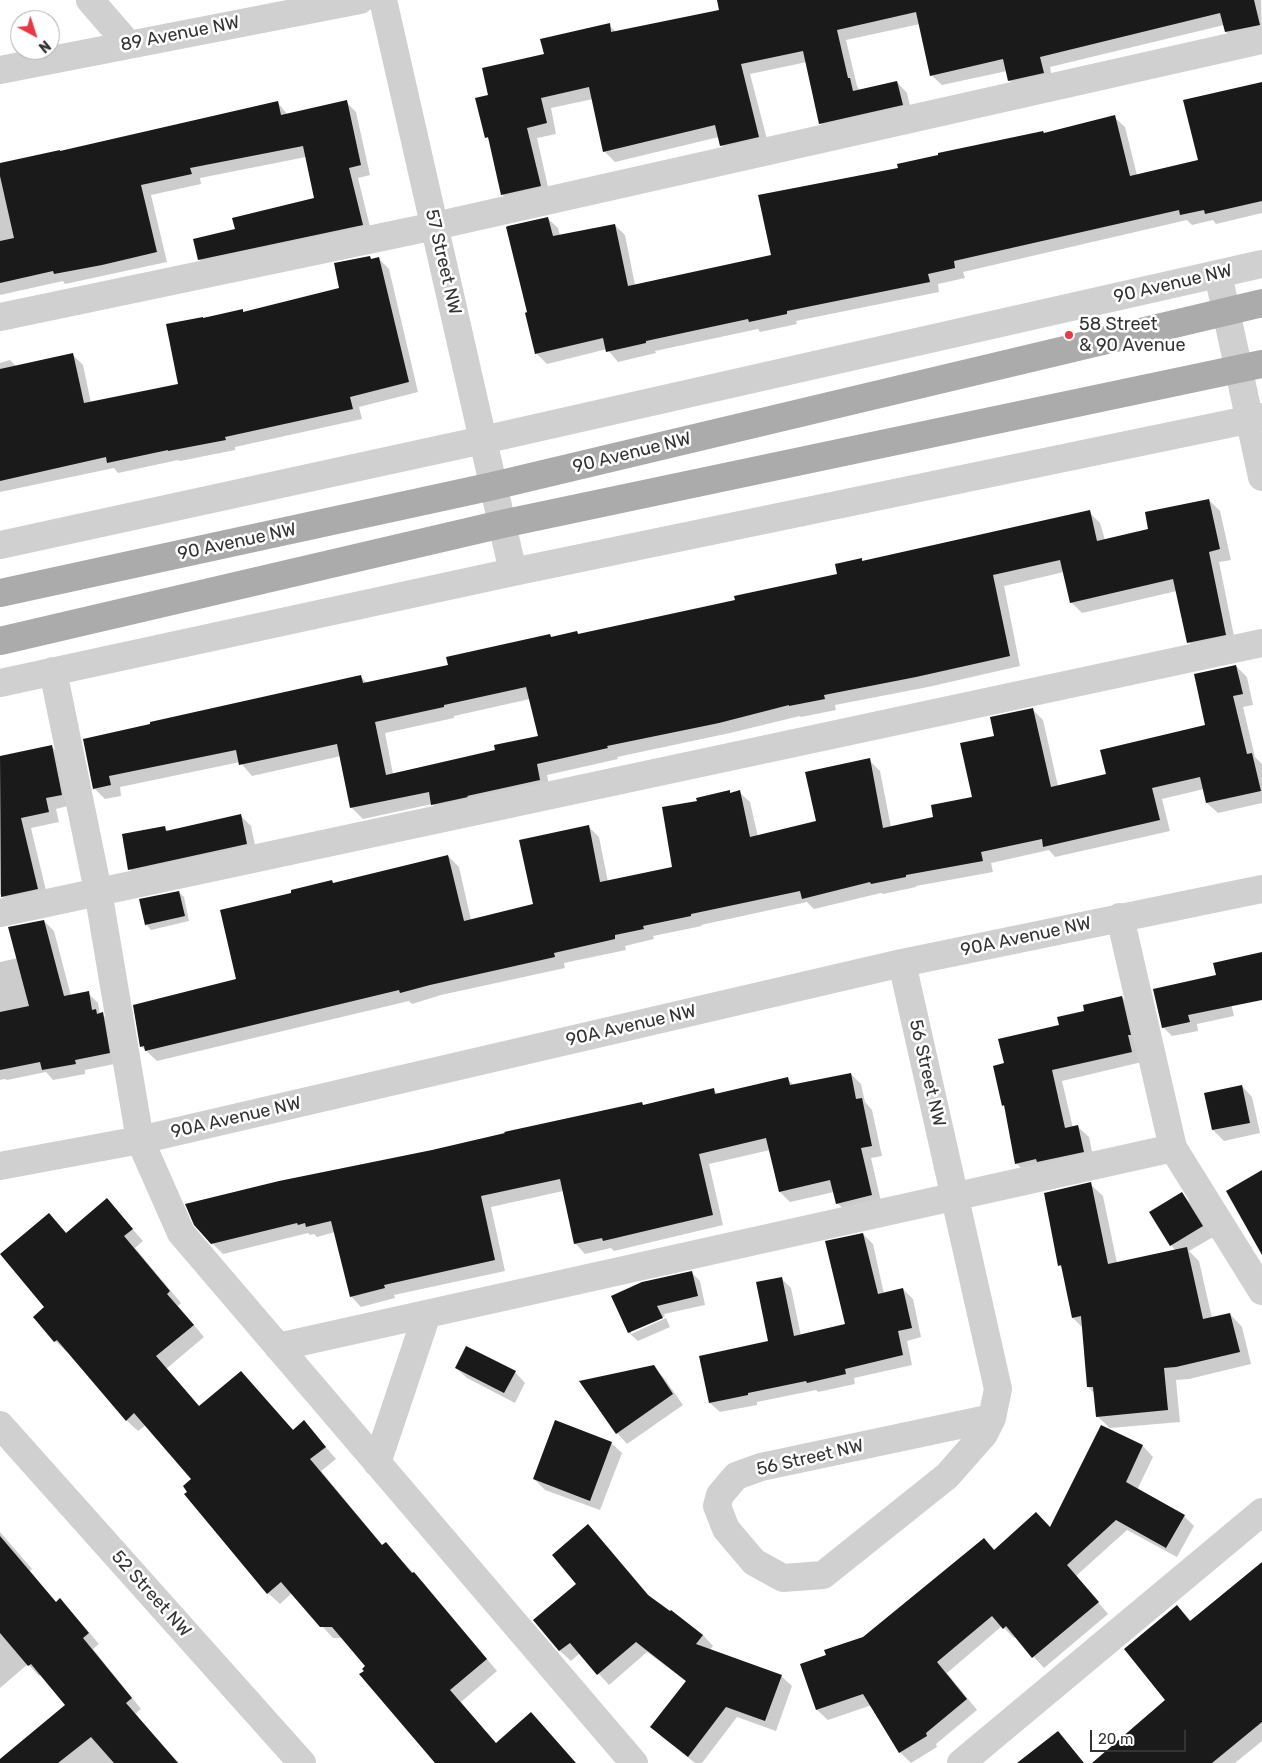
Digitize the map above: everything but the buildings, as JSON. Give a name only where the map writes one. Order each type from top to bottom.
[{"type":"main road","name":"90 Avenue NW","points":[[0,593],[494,486],[1262,302]]},
{"type":"main road","points":[[0,641],[502,524],[1251,367]]},
{"type":"street","points":[[90,0],[128,44]]},
{"type":"street","name":"89 Avenue NW","points":[[0,70],[360,0]]},
{"type":"street","name":"57 Street NW","points":[[383,0],[513,572]]},
{"type":"street","points":[[0,316],[435,226],[1262,40]]},
{"type":"street","name":"90 Avenue NW","points":[[0,545],[483,440],[1262,264]]},
{"type":"street","points":[[1218,274],[1227,310],[1251,367],[1262,477]]},
{"type":"street","points":[[0,683],[513,572],[1256,419]]},
{"type":"street","points":[[0,913],[1262,643]]},
{"type":"street","points":[[53,671],[98,891],[140,1140],[181,1233],[634,1763]]},
{"type":"street","name":"90A Avenue NW","points":[[0,1166],[140,1140],[902,963],[1262,888]]},
{"type":"street","points":[[1120,917],[1173,1148],[1262,1291]]},
{"type":"street","name":"56 Street NW","points":[[902,963],[998,1388],[992,1418],[984,1434],[947,1476],[823,1575],[783,1578],[754,1562],[726,1529],[717,1506],[720,1495],[736,1476],[761,1467],[992,1418]]},
{"type":"street","points":[[278,1347],[1173,1148]]},
{"type":"street","points":[[377,1463],[428,1314]]},
{"type":"street","name":"52 Street NW","points":[[0,1425],[302,1763]]},
{"type":"street","points":[[961,1763],[1262,1512]]},
{"type":"place","name":"58 Street & 90 Avenue","points":[[1069,335]]}]
